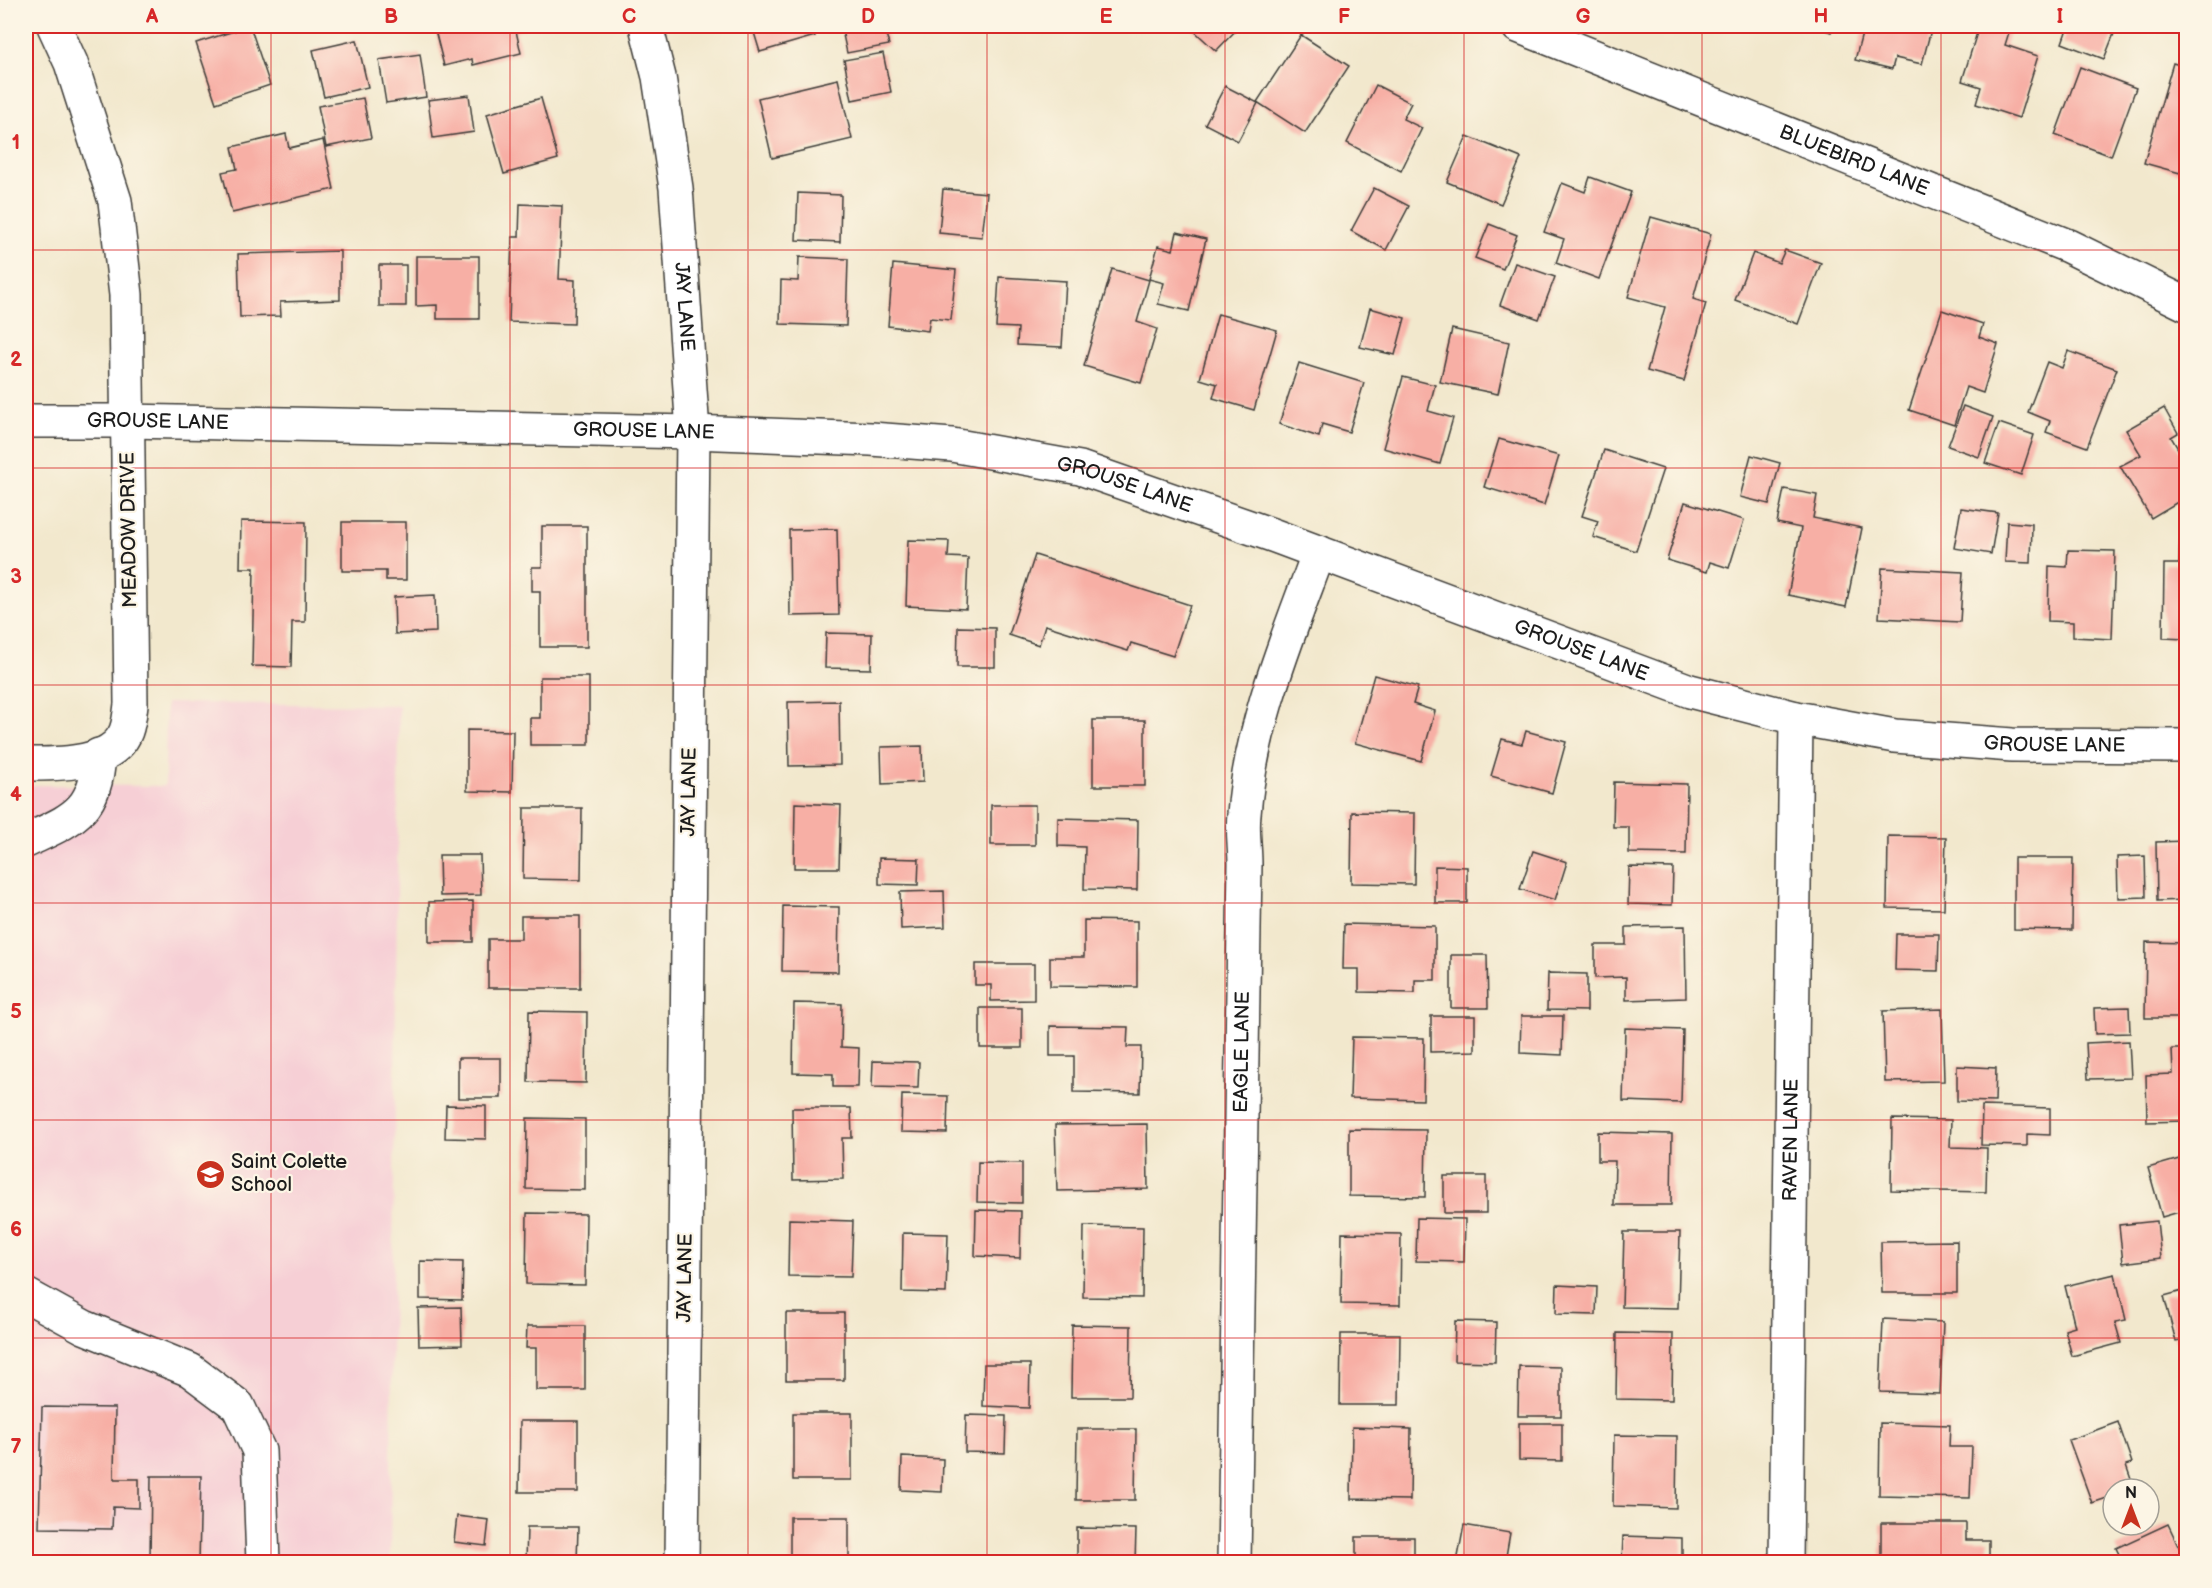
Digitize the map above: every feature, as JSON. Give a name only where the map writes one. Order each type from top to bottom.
[{"type":"street","name":"MEADOW DRIVE","points":[[54,26],[71,63],[115,201],[126,295],[131,704],[126,733],[104,753]]},
{"type":"street","name":"JAY LANE","points":[[646,26],[659,77],[676,188],[693,432],[682,1563]]},
{"type":"street","name":"BLUEBIRD LANE","points":[[1518,26],[2068,246],[2187,304]]},
{"type":"street","name":"GROUSE LANE","points":[[26,421],[693,432],[871,439],[952,445],[1080,468],[1319,552],[1690,691],[1797,717],[1895,736],[2012,745],[2187,746]]},
{"type":"street","name":"EAGLE LANE","points":[[1234,1563],[1245,900],[1244,814],[1254,747],[1273,682],[1319,552]]},
{"type":"street","name":"RAVEN LANE","points":[[1786,1563],[1797,717]]},
{"type":"street","points":[[26,764],[59,764],[86,760],[104,753]]},
{"type":"street","points":[[26,858],[26,841],[78,814],[89,800],[104,753]]},
{"type":"street","points":[[26,1295],[84,1327],[190,1370],[238,1406],[260,1451],[263,1563]]},
{"type":"shaded area","name":"Saint Colette School","points":[[166,703],[399,705],[390,1562],[26,1562],[26,785],[165,786]]},
{"type":"building","points":[[250,26],[270,85],[216,103],[196,43]]},
{"type":"building","points":[[434,26],[533,26],[516,31],[521,53],[473,65],[472,59],[444,66]]},
{"type":"building","points":[[752,26],[812,26],[815,36],[760,52]]},
{"type":"building","points":[[841,26],[884,26],[889,45],[847,53]]},
{"type":"building","points":[[1189,26],[1240,26],[1216,51]]},
{"type":"building","points":[[1813,26],[1834,26],[1831,32]]},
{"type":"building","points":[[1864,26],[1932,26],[1922,64],[1895,58],[1892,69],[1855,60]]},
{"type":"building","points":[[1979,26],[2011,26],[2005,45],[2038,56],[2019,118],[1976,104],[1981,87],[1962,81]]},
{"type":"building","points":[[2068,26],[2117,26],[2104,59],[2062,43]]},
{"type":"building","points":[[1301,35],[1349,66],[1305,133],[1257,102]]},
{"type":"building","points":[[357,40],[368,87],[324,97],[313,50]]},
{"type":"building","points":[[883,53],[891,92],[852,100],[844,60]]},
{"type":"building","points":[[420,54],[426,97],[386,103],[379,60]]},
{"type":"building","points":[[2173,63],[2186,67],[2186,165],[2182,164],[2180,173],[2144,163]]},
{"type":"building","points":[[2080,67],[2136,88],[2111,156],[2055,135]]},
{"type":"building","points":[[838,79],[852,139],[772,158],[758,98]]},
{"type":"building","points":[[1376,85],[1411,103],[1403,119],[1422,128],[1401,171],[1347,143]]},
{"type":"building","points":[[1225,86],[1258,103],[1238,141],[1205,124]]},
{"type":"building","points":[[469,95],[474,132],[433,138],[428,100]]},
{"type":"building","points":[[363,98],[371,138],[326,147],[318,106]]},
{"type":"building","points":[[541,98],[558,159],[504,174],[487,114]]},
{"type":"building","points":[[286,134],[289,148],[323,140],[334,189],[232,213],[222,172],[237,169],[232,147]]},
{"type":"building","points":[[1467,136],[1521,158],[1501,204],[1447,182]]},
{"type":"building","points":[[1590,177],[1631,192],[1599,279],[1556,263],[1564,239],[1544,232],[1562,183],[1585,192]]},
{"type":"building","points":[[1374,188],[1409,206],[1386,250],[1351,231]]},
{"type":"building","points":[[943,189],[987,193],[982,237],[939,233]]},
{"type":"building","points":[[798,193],[841,195],[840,242],[796,240]]},
{"type":"building","points":[[520,204],[562,206],[559,279],[575,280],[574,324],[509,322],[512,237],[519,237]]},
{"type":"building","points":[[1651,217],[1711,234],[1693,299],[1706,303],[1684,381],[1647,371],[1665,307],[1628,297]]},
{"type":"building","points":[[1489,224],[1517,235],[1503,269],[1475,258]]},
{"type":"building","points":[[1177,232],[1206,239],[1189,311],[1158,304],[1164,283],[1149,279],[1158,246],[1173,250]]},
{"type":"building","points":[[1785,250],[1821,263],[1798,324],[1735,300],[1753,253],[1779,263]]},
{"type":"building","points":[[340,251],[340,300],[280,302],[281,316],[240,317],[238,254]]},
{"type":"building","points":[[416,256],[479,256],[479,319],[437,319],[437,305],[416,306]]},
{"type":"building","points":[[799,257],[848,259],[846,326],[780,324],[781,280],[798,281]]},
{"type":"building","points":[[1515,263],[1555,277],[1539,319],[1500,305]]},
{"type":"building","points":[[893,264],[956,270],[951,320],[930,318],[928,331],[888,326]]},
{"type":"building","points":[[379,265],[406,265],[406,306],[379,306]]},
{"type":"building","points":[[1112,269],[1149,280],[1137,322],[1157,329],[1141,383],[1084,366]]},
{"type":"building","points":[[999,277],[1066,281],[1062,347],[1017,345],[1018,328],[996,327]]},
{"type":"building","points":[[1370,308],[1405,318],[1395,355],[1360,347]]},
{"type":"building","points":[[1942,310],[1983,324],[1979,337],[1998,344],[1983,393],[1966,387],[1954,425],[1909,410]]},
{"type":"building","points":[[1218,314],[1277,330],[1254,410],[1213,398],[1217,384],[1200,379]]},
{"type":"building","points":[[1452,329],[1509,342],[1498,394],[1440,382]]},
{"type":"building","points":[[2068,351],[2117,369],[2087,447],[2046,432],[2050,421],[2028,412],[2047,362],[2062,368]]},
{"type":"building","points":[[1299,363],[1364,383],[1349,432],[1322,424],[1319,437],[1279,424]]},
{"type":"building","points":[[1403,377],[1435,385],[1428,411],[1453,418],[1440,464],[1383,448]]},
{"type":"building","points":[[1963,406],[1993,417],[1979,457],[1948,446]]},
{"type":"building","points":[[2164,408],[2178,433],[2171,437],[2186,462],[2186,497],[2151,518],[2120,466],[2141,455],[2126,430]]},
{"type":"building","points":[[1999,423],[2034,435],[2021,475],[1985,463]]},
{"type":"building","points":[[1499,439],[1559,456],[1544,505],[1484,487]]},
{"type":"building","points":[[1604,450],[1663,469],[1636,551],[1593,537],[1598,521],[1582,516]]},
{"type":"building","points":[[1751,455],[1780,463],[1769,504],[1740,497]]},
{"type":"building","points":[[1784,489],[1817,495],[1813,518],[1862,528],[1846,607],[1788,595],[1801,528],[1777,523]]},
{"type":"building","points":[[1685,502],[1744,520],[1729,568],[1710,562],[1707,572],[1667,560]]},
{"type":"building","points":[[1961,508],[1998,513],[1991,554],[1954,548]]},
{"type":"building","points":[[241,521],[306,522],[305,622],[292,622],[291,667],[252,666],[254,568],[240,568]]},
{"type":"building","points":[[342,522],[406,522],[406,580],[386,580],[386,571],[342,571]]},
{"type":"building","points":[[2007,522],[2032,524],[2031,563],[2005,562]]},
{"type":"building","points":[[542,526],[587,526],[587,647],[540,647],[540,591],[532,591],[532,567],[542,567]]},
{"type":"building","points":[[837,529],[839,615],[790,616],[789,530]]},
{"type":"building","points":[[2180,532],[2186,533],[2186,639],[2163,638],[2164,564],[2179,564]]},
{"type":"building","points":[[908,540],[949,541],[948,557],[968,558],[966,609],[906,606]]},
{"type":"building","points":[[2068,550],[2115,551],[2112,639],[2073,637],[2073,622],[2048,621],[2049,566],[2067,567]]},
{"type":"building","points":[[1035,555],[1190,605],[1173,656],[1131,643],[1128,651],[1045,625],[1039,645],[1009,635]]},
{"type":"building","points":[[1882,568],[1963,572],[1960,622],[1879,618]]},
{"type":"building","points":[[435,595],[436,632],[395,634],[394,597]]},
{"type":"building","points":[[958,627],[995,628],[995,667],[957,667]]},
{"type":"building","points":[[826,633],[872,634],[871,669],[825,668]]},
{"type":"building","points":[[1374,675],[1418,687],[1413,704],[1435,711],[1421,761],[1355,743]]},
{"type":"building","points":[[540,677],[589,677],[589,745],[530,745],[530,718],[540,718]]},
{"type":"building","points":[[839,701],[840,765],[789,766],[788,702]]},
{"type":"building","points":[[1093,720],[1145,720],[1145,786],[1093,786]]},
{"type":"building","points":[[467,730],[513,731],[512,792],[467,791]]},
{"type":"building","points":[[1526,731],[1566,742],[1552,793],[1491,776],[1502,739],[1522,744]]},
{"type":"building","points":[[922,746],[923,782],[882,784],[881,747]]},
{"type":"building","points":[[1614,782],[1687,784],[1686,854],[1629,853],[1629,827],[1613,827]]},
{"type":"building","points":[[795,803],[841,805],[839,868],[794,868]]},
{"type":"building","points":[[991,805],[1035,805],[1035,845],[991,845]]},
{"type":"building","points":[[524,808],[582,808],[581,880],[523,879]]},
{"type":"building","points":[[1352,812],[1415,813],[1414,884],[1351,883]]},
{"type":"building","points":[[1058,818],[1138,820],[1137,890],[1084,889],[1085,847],[1058,846]]},
{"type":"building","points":[[1888,836],[1946,837],[1944,909],[1887,908]]},
{"type":"building","points":[[2186,841],[2186,900],[2157,901],[2156,842]]},
{"type":"building","points":[[1533,851],[1567,862],[1555,900],[1520,889]]},
{"type":"building","points":[[439,855],[480,855],[481,895],[440,896]]},
{"type":"building","points":[[2145,856],[2146,897],[2118,898],[2117,857]]},
{"type":"building","points":[[879,858],[919,859],[918,885],[879,884]]},
{"type":"building","points":[[2014,858],[2073,858],[2072,930],[2014,929]]},
{"type":"building","points":[[1435,866],[1467,867],[1467,903],[1435,903]]},
{"type":"building","points":[[1629,867],[1673,868],[1672,905],[1628,904]]},
{"type":"building","points":[[944,891],[945,927],[901,929],[900,892]]},
{"type":"building","points":[[473,901],[473,942],[429,942],[429,902]]},
{"type":"building","points":[[783,906],[839,907],[838,972],[782,971]]},
{"type":"building","points":[[521,916],[580,916],[580,988],[488,988],[488,939],[521,939]]},
{"type":"building","points":[[1084,920],[1137,921],[1137,987],[1050,986],[1050,957],[1084,957]]},
{"type":"building","points":[[1344,924],[1435,926],[1435,980],[1415,980],[1415,993],[1359,992],[1359,969],[1343,969]]},
{"type":"building","points":[[1685,926],[1686,998],[1626,1000],[1626,977],[1595,978],[1595,945],[1626,945],[1626,927]]},
{"type":"building","points":[[1896,934],[1939,934],[1938,971],[1895,970]]},
{"type":"building","points":[[2146,942],[2186,943],[2186,1018],[2145,1018]]},
{"type":"building","points":[[1451,955],[1487,955],[1488,1008],[1451,1008]]},
{"type":"building","points":[[975,964],[1034,964],[1034,1000],[991,1001],[991,985],[975,985]]},
{"type":"building","points":[[1548,973],[1587,974],[1587,1011],[1547,1010]]},
{"type":"building","points":[[794,1003],[842,1004],[841,1047],[859,1048],[858,1087],[833,1087],[833,1074],[793,1073]]},
{"type":"building","points":[[2129,1007],[2130,1033],[2095,1034],[2094,1008]]},
{"type":"building","points":[[980,1008],[1022,1008],[1022,1048],[980,1048]]},
{"type":"building","points":[[1942,1009],[1944,1081],[1885,1082],[1883,1011]]},
{"type":"building","points":[[529,1011],[587,1012],[586,1083],[528,1082]]},
{"type":"building","points":[[1431,1016],[1475,1016],[1475,1051],[1431,1052]]},
{"type":"building","points":[[1521,1016],[1563,1016],[1562,1055],[1520,1053]]},
{"type":"building","points":[[1050,1026],[1128,1027],[1127,1047],[1141,1047],[1140,1093],[1074,1092],[1074,1056],[1050,1056]]},
{"type":"building","points":[[1625,1028],[1683,1030],[1681,1103],[1623,1101]]},
{"type":"building","points":[[1352,1037],[1424,1038],[1423,1100],[1350,1098]]},
{"type":"building","points":[[2129,1041],[2131,1078],[2088,1079],[2086,1043]]},
{"type":"building","points":[[2172,1049],[2186,1049],[2186,1121],[2147,1122],[2146,1075],[2173,1074]]},
{"type":"building","points":[[458,1058],[501,1058],[501,1098],[458,1098]]},
{"type":"building","points":[[873,1061],[919,1062],[918,1088],[872,1087]]},
{"type":"building","points":[[1957,1066],[1996,1068],[1995,1102],[1957,1101]]},
{"type":"building","points":[[902,1095],[948,1096],[947,1133],[901,1132]]},
{"type":"building","points":[[446,1105],[486,1106],[486,1139],[445,1138]]},
{"type":"building","points":[[1982,1106],[2050,1108],[2050,1135],[2027,1134],[2027,1146],[1981,1145]]},
{"type":"building","points":[[792,1108],[851,1108],[852,1138],[842,1138],[843,1179],[793,1180]]},
{"type":"building","points":[[527,1118],[585,1119],[585,1190],[526,1189]]},
{"type":"building","points":[[1892,1119],[1951,1120],[1950,1147],[1987,1148],[1986,1192],[1891,1190]]},
{"type":"building","points":[[1147,1124],[1148,1189],[1057,1191],[1055,1125]]},
{"type":"building","points":[[1349,1129],[1426,1130],[1425,1197],[1349,1196]]},
{"type":"building","points":[[1598,1132],[1672,1134],[1671,1205],[1614,1205],[1615,1161],[1598,1161]]},
{"type":"building","points":[[2186,1157],[2186,1210],[2162,1217],[2148,1168]]},
{"type":"building","points":[[978,1162],[1022,1163],[1022,1203],[977,1202]]},
{"type":"building","points":[[1444,1176],[1486,1176],[1486,1213],[1444,1213]]},
{"type":"building","points":[[976,1210],[1021,1211],[1020,1258],[975,1256]]},
{"type":"building","points":[[527,1213],[586,1214],[585,1285],[526,1284]]},
{"type":"building","points":[[1417,1218],[1465,1219],[1464,1262],[1416,1261]]},
{"type":"building","points":[[789,1219],[853,1221],[851,1277],[788,1276]]},
{"type":"building","points":[[2157,1221],[2161,1258],[2123,1263],[2119,1225]]},
{"type":"building","points":[[1084,1226],[1143,1227],[1142,1298],[1083,1297]]},
{"type":"building","points":[[1624,1232],[1680,1232],[1678,1308],[1622,1307]]},
{"type":"building","points":[[903,1233],[948,1234],[946,1293],[902,1292]]},
{"type":"building","points":[[1342,1233],[1401,1234],[1400,1305],[1341,1304]]},
{"type":"building","points":[[1957,1241],[1957,1293],[1882,1293],[1881,1242]]},
{"type":"building","points":[[420,1261],[463,1262],[462,1300],[420,1299]]},
{"type":"building","points":[[2115,1274],[2126,1320],[2115,1322],[2121,1343],[2072,1356],[2065,1330],[2075,1327],[2065,1286]]},
{"type":"building","points":[[1557,1285],[1597,1287],[1596,1315],[1556,1314]]},
{"type":"building","points":[[2186,1290],[2186,1340],[2176,1342],[2164,1296]]},
{"type":"building","points":[[461,1307],[462,1345],[419,1346],[418,1308]]},
{"type":"building","points":[[786,1313],[844,1313],[844,1380],[786,1380]]},
{"type":"building","points":[[1883,1319],[1943,1322],[1940,1394],[1880,1392]]},
{"type":"building","points":[[1455,1321],[1496,1322],[1495,1362],[1454,1361]]},
{"type":"building","points":[[1072,1325],[1131,1326],[1130,1397],[1071,1397]]},
{"type":"building","points":[[527,1326],[585,1326],[585,1390],[536,1390],[536,1348],[526,1348]]},
{"type":"building","points":[[1617,1333],[1673,1334],[1672,1400],[1616,1399]]},
{"type":"building","points":[[1341,1334],[1400,1334],[1399,1405],[1340,1405]]},
{"type":"building","points":[[984,1364],[1030,1364],[1029,1408],[983,1406]]},
{"type":"building","points":[[1519,1366],[1561,1367],[1561,1416],[1518,1416]]},
{"type":"building","points":[[42,1407],[115,1408],[114,1479],[139,1479],[139,1508],[113,1507],[112,1529],[39,1528]]},
{"type":"building","points":[[793,1413],[852,1413],[852,1480],[793,1480]]},
{"type":"building","points":[[966,1415],[1006,1416],[1005,1453],[965,1452]]},
{"type":"building","points":[[520,1421],[578,1421],[578,1492],[519,1492]]},
{"type":"building","points":[[2118,1422],[2132,1463],[2126,1465],[2130,1477],[2101,1477],[2101,1500],[2092,1503],[2069,1440]]},
{"type":"building","points":[[1519,1423],[1562,1423],[1562,1461],[1519,1460]]},
{"type":"building","points":[[1880,1423],[1950,1425],[1949,1447],[1972,1447],[1970,1498],[1879,1496]]},
{"type":"building","points":[[1352,1427],[1411,1429],[1410,1500],[1351,1499]]},
{"type":"building","points":[[1077,1429],[1136,1429],[1135,1500],[1076,1500]]},
{"type":"building","points":[[1614,1435],[1677,1436],[1676,1508],[1613,1506]]},
{"type":"building","points":[[902,1457],[943,1459],[942,1492],[901,1490]]},
{"type":"building","points":[[151,1476],[201,1476],[199,1562],[150,1561]]},
{"type":"building","points":[[457,1516],[489,1520],[486,1546],[454,1542]]},
{"type":"building","points":[[790,1517],[849,1517],[849,1562],[790,1562]]},
{"type":"building","points":[[1881,1523],[1966,1523],[1966,1540],[1989,1540],[1989,1562],[1881,1562]]},
{"type":"building","points":[[2168,1524],[2186,1562],[2123,1562],[2116,1548],[2140,1537],[2161,1537],[2161,1527]]},
{"type":"building","points":[[1464,1525],[1510,1533],[1505,1562],[1457,1562]]},
{"type":"building","points":[[527,1527],[578,1527],[577,1562],[526,1562]]},
{"type":"building","points":[[1077,1528],[1136,1529],[1135,1562],[1077,1562]]},
{"type":"building","points":[[1623,1536],[1682,1538],[1682,1562],[1622,1562]]},
{"type":"building","points":[[1356,1537],[1414,1537],[1414,1562],[1356,1562]]},
{"type":"place","name":"Saint Colette School","points":[[210,1174]]}]
